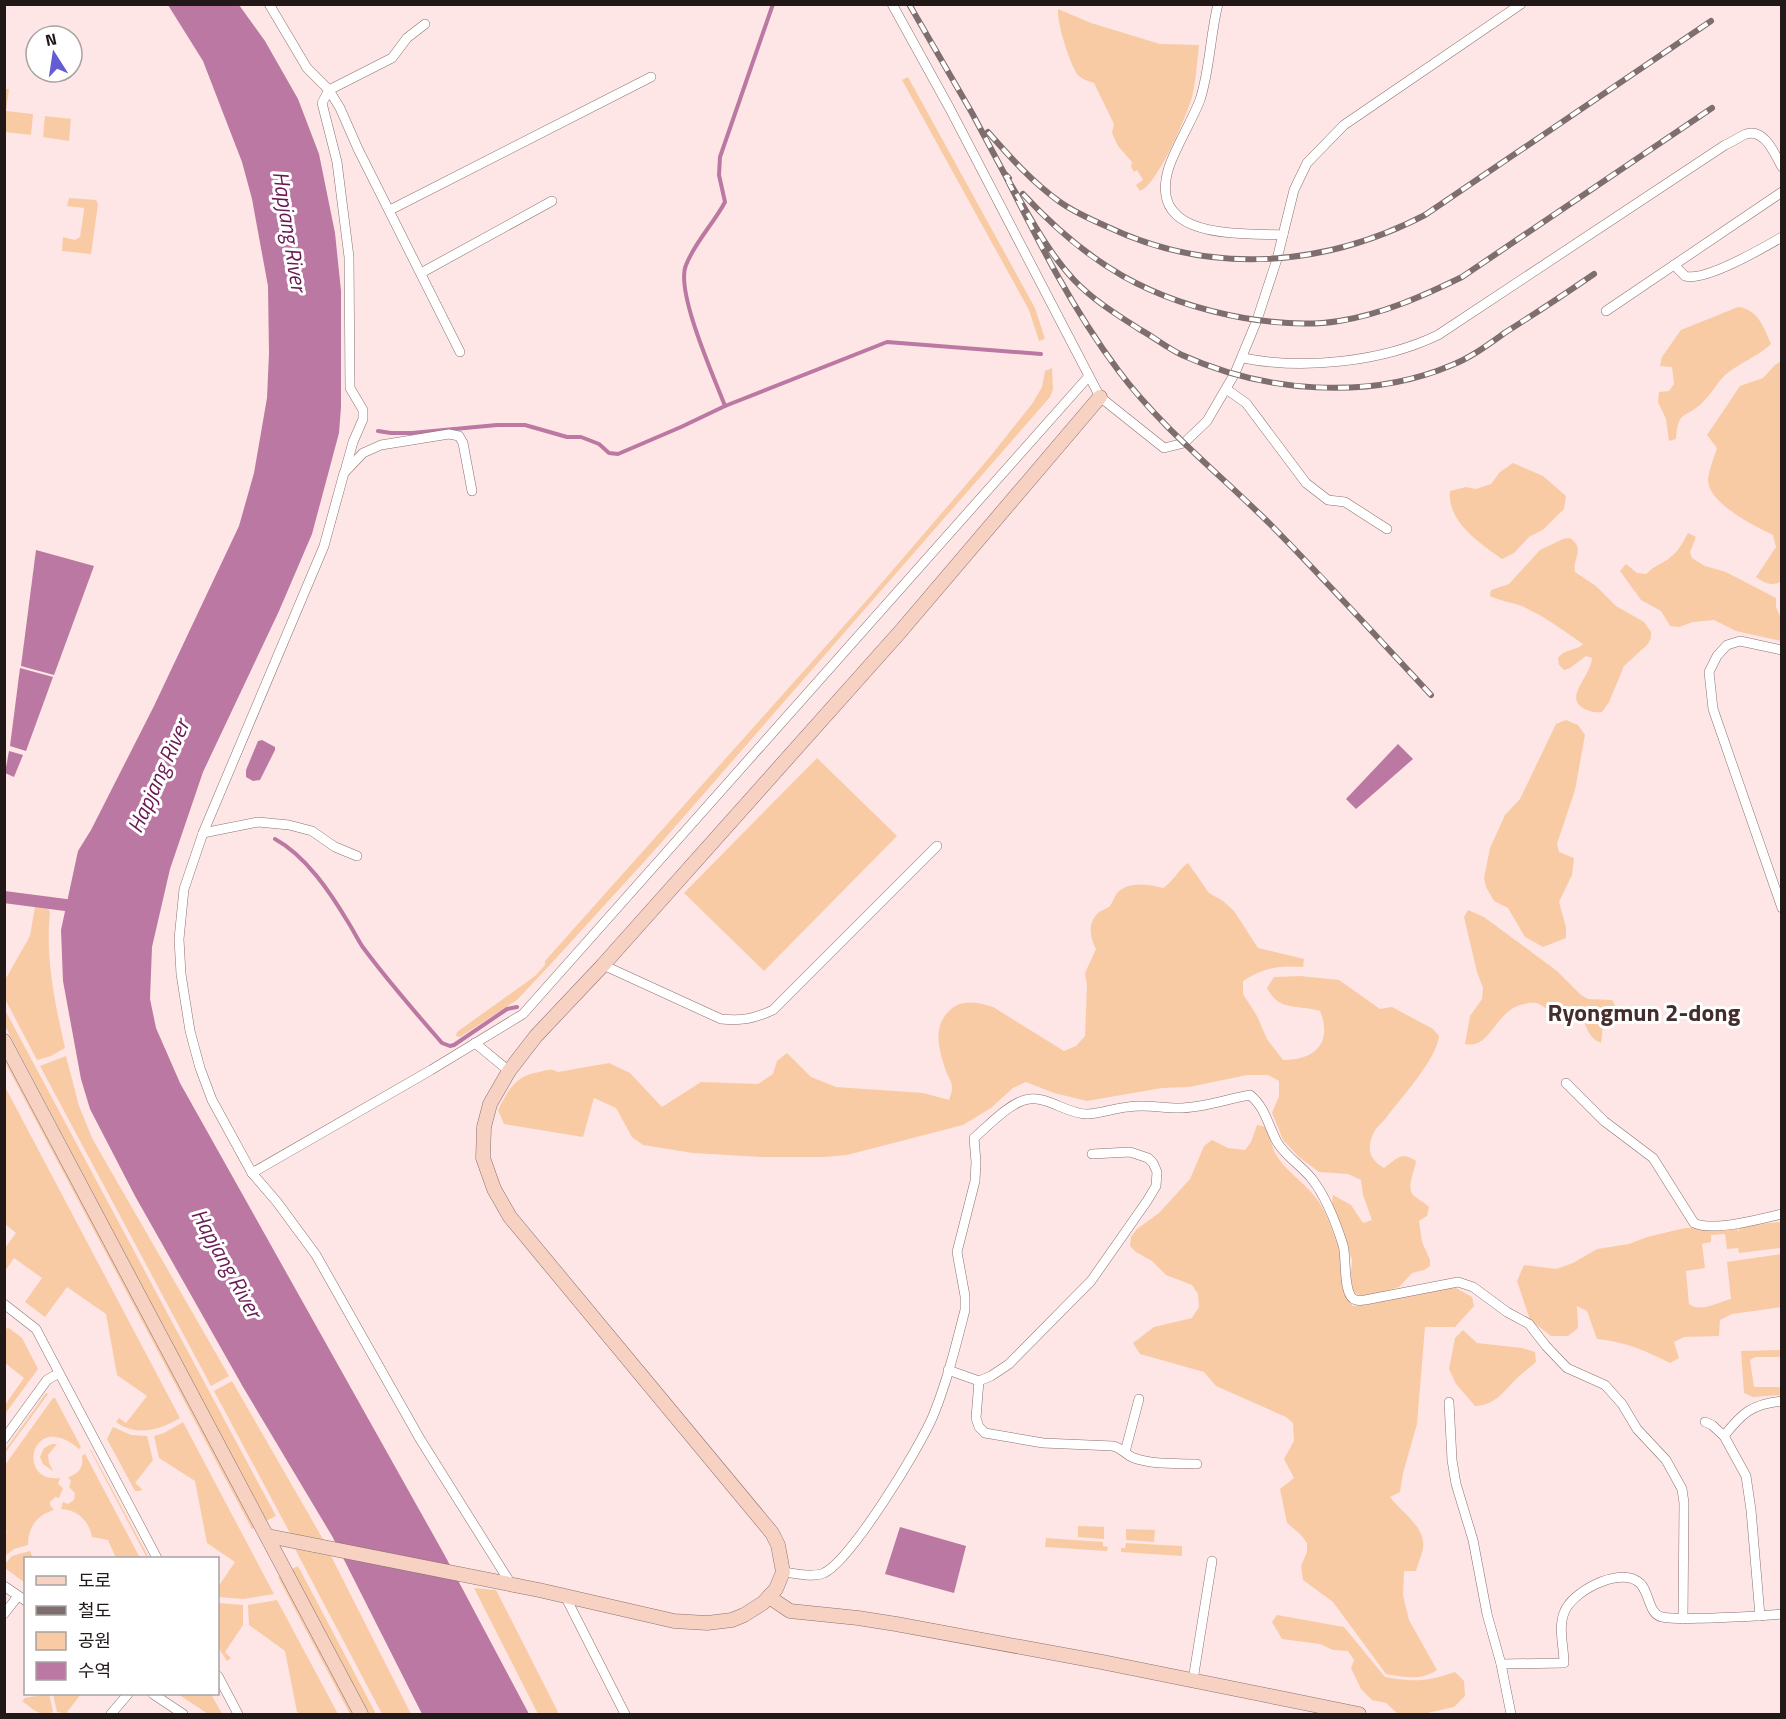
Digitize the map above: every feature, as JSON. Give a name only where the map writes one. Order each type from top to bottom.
[{"type":"street","points":[[269,4],[307,68],[329,90],[340,108],[460,352]]},
{"type":"street","points":[[892,4],[1100,397],[1164,448],[1184,443],[1207,422],[1243,358],[1277,259],[1294,190],[1307,163],[1344,125],[1521,4]]},
{"type":"street","points":[[1218,4],[1204,84],[1195,112],[1167,177],[1168,199],[1180,220],[1195,227],[1227,233],[1283,235]]},
{"type":"street","points":[[425,24],[407,38],[392,58],[329,90],[322,103],[337,162],[349,257],[350,388],[363,410],[363,419],[353,442],[324,546],[203,833],[184,890],[180,911],[179,939],[186,1012],[200,1068],[212,1100],[252,1173],[277,1202],[316,1255],[420,1439],[511,1584]]},
{"type":"street","points":[[390,210],[651,77]]},
{"type":"street","points":[[1243,358],[1261,361],[1323,362],[1376,356],[1417,345],[1438,335],[1725,145],[1747,134],[1754,133],[1763,137],[1782,167]]},
{"type":"street","points":[[1606,311],[1782,192]]},
{"type":"street","points":[[421,273],[552,201]]},
{"type":"street","points":[[1674,265],[1685,276],[1698,277],[1717,270],[1782,237]]},
{"type":"street","points":[[252,1173],[523,1014],[1089,376]]},
{"type":"street","points":[[1226,388],[1246,403],[1314,491],[1328,500],[1345,502],[1387,529]]},
{"type":"street","points":[[268,1536],[511,1584],[674,1621],[707,1623],[732,1620],[755,1609],[776,1589],[783,1572],[778,1545],[772,1533],[510,1217],[494,1189],[483,1158],[484,1127],[490,1104],[509,1071],[536,1036],[603,965],[900,632],[1100,397]]},
{"type":"street","points":[[344,473],[363,453],[381,445],[449,434],[459,436],[463,442],[472,491]]},
{"type":"street","points":[[1782,650],[1740,641],[1727,645],[1717,656],[1708,672],[1713,709],[1782,908]]},
{"type":"street","points":[[203,833],[258,822],[289,825],[312,831],[334,847],[357,856]]},
{"type":"street","points":[[603,965],[721,1019],[741,1021],[761,1016],[773,1010],[937,846]]},
{"type":"street","points":[[4,1041],[362,1714]]},
{"type":"street","points":[[475,1043],[509,1071]]},
{"type":"street","points":[[1566,1083],[1604,1121],[1653,1158],[1694,1223],[1701,1226],[1716,1225],[1782,1214]]},
{"type":"street","points":[[783,1572],[814,1575],[824,1573],[839,1561],[894,1486],[930,1423],[948,1370],[964,1310],[965,1296],[957,1252],[959,1236],[975,1181],[974,1138],[1021,1101],[1031,1099],[1086,1114],[1128,1107],[1179,1108],[1214,1104],[1250,1095],[1263,1110],[1278,1143],[1312,1178],[1325,1201],[1347,1259],[1347,1287],[1351,1297],[1356,1300],[1365,1300],[1458,1282],[1473,1287],[1507,1312],[1529,1324],[1567,1368],[1605,1385],[1622,1404],[1637,1429],[1666,1460],[1682,1489],[1684,1503],[1683,1619]]},
{"type":"street","points":[[948,1370],[979,1381],[1009,1364],[1091,1281],[1147,1201],[1156,1186],[1157,1172],[1148,1158],[1130,1152],[1092,1154]]},
{"type":"street","points":[[4,1304],[36,1329],[156,1557]]},
{"type":"street","points":[[4,1439],[47,1380],[59,1373]]},
{"type":"street","points":[[979,1381],[976,1418],[979,1427],[985,1433],[1043,1443],[1113,1446],[1132,1457],[1154,1463],[1197,1464]]},
{"type":"street","points":[[1125,1452],[1139,1399]]},
{"type":"street","points":[[1724,1436],[1739,1416],[1751,1408],[1768,1402],[1782,1401]]},
{"type":"street","points":[[1449,1402],[1452,1460],[1456,1484],[1473,1540],[1486,1614],[1501,1664],[1511,1714]]},
{"type":"street","points":[[1705,1422],[1724,1436],[1746,1476],[1760,1616]]},
{"type":"street","points":[[1192,1680],[1212,1561]]},
{"type":"street","points":[[1501,1664],[1564,1664],[1564,1612],[1574,1598],[1606,1579],[1629,1578],[1642,1584],[1659,1617],[1683,1619],[1782,1614]]},
{"type":"street","points":[[4,1586],[22,1599],[4,1614]]},
{"type":"street","points":[[564,1596],[625,1714]]},
{"type":"street","points":[[769,1597],[790,1611],[877,1621],[1359,1714]]},
{"type":"street","points":[[219,1678],[238,1714]]},
{"type":"street","points":[[111,1714],[127,1695]]},
{"type":"street","points":[[154,1695],[183,1714]]},
{"type":"green space","points":[[1058,9],[1091,23],[1160,44],[1199,45],[1193,91],[1184,119],[1163,164],[1155,177],[1140,191],[1136,185],[1143,180],[1137,170],[1134,172],[1131,167],[1132,162],[1118,146],[1112,133],[1114,124],[1094,83],[1080,77],[1074,68],[1061,33]]},
{"type":"green space","points":[[908,77],[1035,308],[1045,339],[1039,341],[1029,310],[902,80]]},
{"type":"green space","points":[[5,89],[9,89],[6,111],[33,114],[31,135],[5,132]]},
{"type":"green space","points":[[45,116],[71,119],[69,141],[43,137]]},
{"type":"green space","points":[[69,198],[96,200],[98,204],[91,254],[62,251],[63,237],[75,240],[80,237],[84,211],[84,208],[67,206]]},
{"type":"green space","points":[[1738,307],[1751,311],[1755,315],[1771,344],[1725,375],[1704,401],[1680,419],[1676,439],[1669,441],[1666,419],[1658,402],[1659,392],[1669,391],[1674,384],[1672,367],[1660,366],[1662,357],[1681,330]]},
{"type":"green space","points":[[1781,361],[1782,581],[1771,584],[1756,577],[1776,547],[1773,535],[1733,513],[1715,497],[1708,480],[1717,448],[1707,435],[1740,386],[1763,378]]},
{"type":"green space","points":[[1052,368],[1053,389],[1050,397],[653,852],[517,1000],[460,1037],[456,1036],[457,1032],[535,976],[545,965],[545,961],[867,600],[989,458],[1032,404],[1042,387],[1045,371]]},
{"type":"green space","points":[[1513,463],[1543,476],[1566,496],[1564,509],[1544,529],[1529,537],[1514,553],[1502,559],[1475,539],[1459,522],[1450,502],[1450,491],[1466,487],[1476,489],[1491,484],[1500,472]]},
{"type":"green space","points":[[1688,533],[1696,537],[1690,552],[1692,558],[1705,566],[1726,572],[1776,598],[1776,607],[1781,616],[1781,641],[1736,631],[1714,620],[1693,622],[1679,627],[1670,626],[1661,611],[1641,600],[1620,571],[1626,564],[1637,573],[1646,574],[1676,552]]},
{"type":"green space","points":[[1570,538],[1575,542],[1578,550],[1575,572],[1596,586],[1616,606],[1644,622],[1651,632],[1648,644],[1624,666],[1609,702],[1602,712],[1592,712],[1583,708],[1576,698],[1592,658],[1586,656],[1564,670],[1559,665],[1558,658],[1561,655],[1583,644],[1530,610],[1490,596],[1491,590],[1509,584],[1540,550]]},
{"type":"green space","points":[[1566,720],[1578,725],[1585,735],[1575,790],[1557,844],[1559,852],[1574,858],[1572,875],[1559,902],[1566,927],[1566,938],[1543,947],[1525,937],[1508,908],[1494,901],[1484,878],[1490,848],[1505,815],[1520,799],[1556,724]]},
{"type":"green space","points":[[817,758],[897,836],[764,971],[684,893]]},
{"type":"green space","points":[[1188,863],[1209,893],[1234,911],[1258,948],[1304,959],[1303,967],[1272,968],[1243,981],[1243,994],[1257,1016],[1267,1039],[1283,1060],[1304,1057],[1318,1048],[1324,1032],[1323,1022],[1320,1011],[1290,1006],[1277,1001],[1267,988],[1274,977],[1300,976],[1339,980],[1380,1009],[1392,1007],[1433,1029],[1439,1036],[1437,1045],[1425,1067],[1376,1129],[1370,1142],[1371,1155],[1384,1168],[1403,1156],[1416,1161],[1411,1191],[1429,1207],[1427,1216],[1419,1221],[1422,1242],[1430,1260],[1430,1266],[1412,1273],[1399,1287],[1367,1297],[1354,1293],[1350,1285],[1352,1260],[1332,1203],[1333,1195],[1351,1205],[1363,1223],[1372,1220],[1363,1195],[1361,1180],[1348,1174],[1319,1172],[1299,1157],[1283,1140],[1272,1113],[1279,1096],[1279,1081],[1268,1075],[1247,1075],[1189,1087],[1162,1088],[1087,1101],[1054,1093],[1026,1082],[1013,1088],[991,1108],[963,1125],[847,1155],[824,1157],[762,1157],[693,1153],[643,1145],[632,1137],[616,1108],[594,1098],[583,1137],[504,1124],[498,1110],[513,1085],[524,1077],[546,1070],[558,1072],[609,1063],[630,1073],[662,1107],[701,1082],[758,1084],[773,1074],[777,1061],[787,1053],[811,1077],[836,1087],[923,1093],[949,1100],[952,1085],[942,1058],[939,1033],[943,1018],[949,1011],[964,1003],[987,1005],[1064,1051],[1076,1046],[1085,1036],[1087,985],[1085,973],[1096,949],[1091,931],[1095,917],[1110,906],[1122,889],[1133,885],[1163,888]]},
{"type":"green space","points":[[35,907],[48,909],[50,912],[50,963],[65,1048],[51,1056],[37,1060],[4,997],[5,980],[30,936]]},
{"type":"green space","points":[[1468,910],[1484,917],[1557,971],[1581,995],[1588,999],[1612,1000],[1615,1005],[1610,1018],[1603,1025],[1601,1043],[1589,1033],[1578,1011],[1554,1016],[1541,1005],[1534,1003],[1515,1007],[1482,1041],[1465,1044],[1470,1016],[1482,999],[1483,988],[1464,917]]},
{"type":"green space","points":[[5,1010],[276,1516],[266,1521],[5,1026]]},
{"type":"green space","points":[[4,1055],[255,1527],[252,1529],[5,1062]]},
{"type":"green space","points":[[66,1056],[79,1106],[93,1140],[229,1376],[211,1386],[40,1066]]},
{"type":"green space","points":[[4,1085],[180,1418],[148,1430],[124,1427],[116,1422],[119,1418],[126,1423],[147,1396],[117,1375],[106,1314],[67,1287],[45,1317],[25,1302],[42,1278],[14,1258],[5,1271],[5,1248],[16,1233],[5,1224]]},
{"type":"green space","points":[[1257,1125],[1266,1127],[1279,1159],[1311,1192],[1322,1207],[1339,1248],[1344,1292],[1353,1306],[1454,1287],[1472,1297],[1474,1306],[1455,1327],[1425,1327],[1417,1424],[1400,1492],[1390,1497],[1412,1520],[1423,1540],[1416,1571],[1404,1571],[1403,1595],[1409,1620],[1437,1670],[1425,1676],[1386,1674],[1333,1602],[1303,1580],[1301,1566],[1307,1552],[1307,1543],[1287,1523],[1280,1489],[1294,1478],[1284,1459],[1294,1441],[1293,1423],[1286,1417],[1216,1386],[1204,1372],[1140,1354],[1133,1343],[1154,1327],[1192,1318],[1199,1307],[1198,1294],[1192,1285],[1166,1275],[1152,1261],[1136,1252],[1130,1246],[1131,1237],[1137,1229],[1159,1213],[1190,1179],[1204,1146],[1212,1140],[1228,1148],[1245,1150],[1251,1142]]},
{"type":"green space","points":[[1781,1222],[1781,1248],[1739,1253],[1738,1248],[1727,1249],[1725,1234],[1711,1235],[1711,1242],[1702,1244],[1705,1268],[1686,1271],[1689,1304],[1699,1307],[1710,1306],[1731,1299],[1727,1262],[1781,1254],[1781,1307],[1732,1314],[1720,1320],[1719,1336],[1684,1337],[1674,1342],[1679,1358],[1670,1363],[1635,1347],[1597,1339],[1587,1311],[1577,1306],[1578,1328],[1568,1336],[1551,1336],[1530,1320],[1517,1281],[1524,1265],[1556,1269],[1573,1263],[1597,1249],[1629,1244],[1685,1228],[1735,1226],[1739,1232],[1739,1226]]},
{"type":"green space","points":[[5,1327],[22,1338],[38,1369],[5,1414],[5,1405],[24,1378],[5,1363]]},
{"type":"green space","points":[[1463,1330],[1477,1343],[1522,1348],[1535,1352],[1536,1362],[1497,1398],[1487,1404],[1475,1406],[1456,1384],[1449,1369],[1455,1338]]},
{"type":"green space","points":[[1781,1350],[1781,1357],[1755,1357],[1750,1360],[1754,1387],[1781,1387],[1781,1395],[1753,1397],[1744,1393],[1741,1351]]},
{"type":"green space","points":[[232,1381],[324,1541],[291,1535],[214,1391]]},
{"type":"green space","points":[[46,1393],[48,1394],[5,1453],[5,1450]]},
{"type":"green space","points":[[53,1398],[81,1447],[79,1449],[63,1439],[49,1437],[40,1442],[35,1450],[34,1461],[37,1470],[46,1477],[60,1478],[58,1484],[63,1488],[59,1498],[55,1497],[50,1502],[54,1510],[43,1515],[32,1527],[28,1545],[14,1549],[5,1556],[7,1532],[4,1529],[5,1465]]},
{"type":"green space","points":[[183,1422],[274,1594],[243,1599],[219,1597],[219,1586],[235,1562],[207,1543],[195,1481],[159,1458],[154,1436]]},
{"type":"green space","points":[[113,1427],[131,1435],[147,1436],[153,1460],[135,1483],[142,1489],[140,1491],[135,1491],[107,1439]]},
{"type":"green space","points":[[57,1444],[48,1455],[53,1471],[43,1464],[40,1457],[44,1448]]},
{"type":"green space","points":[[90,1450],[148,1557],[146,1557]]},
{"type":"green space","points":[[85,1454],[139,1557],[116,1557],[108,1540],[92,1537],[82,1517],[61,1509],[63,1502],[68,1504],[74,1500],[75,1493],[69,1487],[71,1481],[68,1477],[80,1469],[82,1456]]},
{"type":"green space","points":[[1078,1526],[1104,1527],[1104,1539],[1078,1537]]},
{"type":"green space","points":[[1126,1529],[1155,1530],[1154,1542],[1126,1540]]},
{"type":"green space","points":[[1046,1538],[1103,1542],[1103,1546],[1108,1547],[1107,1551],[1045,1547]]},
{"type":"green space","points":[[1126,1543],[1182,1546],[1182,1556],[1121,1552],[1121,1548],[1125,1548]]},
{"type":"green space","points":[[295,1549],[331,1556],[411,1714],[382,1714]]},
{"type":"green space","points":[[30,1551],[33,1557],[24,1557],[24,1582],[5,1568],[5,1564],[12,1556]]},
{"type":"green space","points":[[298,1566],[376,1714],[369,1714],[292,1569]]},
{"type":"green space","points":[[281,1576],[354,1714],[350,1714],[278,1577]]},
{"type":"green space","points":[[474,1588],[496,1590],[559,1714],[538,1714]]},
{"type":"green space","points":[[277,1600],[338,1714],[300,1714],[297,1712],[285,1651],[249,1625],[248,1605]]},
{"type":"green space","points":[[219,1603],[243,1605],[243,1625],[225,1652],[231,1658],[227,1661],[219,1649]]},
{"type":"green space","points":[[1277,1615],[1344,1627],[1385,1677],[1420,1680],[1455,1672],[1464,1681],[1465,1696],[1454,1707],[1423,1714],[1397,1713],[1386,1703],[1372,1700],[1361,1689],[1351,1668],[1354,1660],[1348,1651],[1333,1650],[1320,1644],[1282,1639],[1272,1622]]},
{"type":"green space","points":[[49,1695],[53,1712],[44,1714],[36,1711],[22,1701],[25,1698]]},
{"type":"green space","points":[[53,1695],[80,1695],[67,1712],[69,1714],[57,1712]]},
{"type":"green space","points":[[180,1695],[212,1695],[222,1714],[208,1714]]},
{"type":"water","name":"Hapjang River","points":[[168,5],[239,5],[265,41],[298,99],[319,154],[335,233],[341,291],[341,407],[339,433],[312,534],[279,611],[203,772],[170,869],[152,947],[150,999],[156,1028],[180,1083],[444,1554],[529,1714],[422,1714],[332,1536],[243,1387],[135,1196],[90,1109],[81,1079],[63,981],[61,930],[78,851],[154,706],[239,526],[254,473],[267,398],[268,286],[252,199],[242,162],[203,61]]},
{"type":"water","points":[[36,550],[94,566],[54,675],[21,666]]},
{"type":"water","points":[[20,668],[53,677],[26,751],[10,746]]},
{"type":"water","points":[[262,740],[275,747],[275,750],[260,780],[253,781],[246,777],[246,770],[258,741]]},
{"type":"water","points":[[1398,744],[1413,759],[1356,809],[1346,799]]},
{"type":"water","points":[[9,751],[23,755],[14,777],[5,773]]},
{"type":"water","points":[[900,1527],[966,1546],[954,1593],[885,1574]]},
{"type":"waterway","points":[[725,406],[697,334],[686,294],[684,277],[686,265],[699,240],[725,202],[719,175],[720,157],[773,4]]},
{"type":"waterway","points":[[378,431],[412,433],[497,425],[525,425],[567,437],[581,437],[599,444],[609,453],[618,454],[725,406],[887,342],[1041,354]]},
{"type":"waterway","points":[[275,839],[307,865],[333,899],[371,959],[442,1043],[454,1045],[507,1009],[517,1007]]},
{"type":"waterway","points":[[4,897],[81,907]]},
{"type":"railway","points":[[909,4],[1004,173],[1009,178]]},
{"type":"railway","points":[[988,132],[1031,178],[1060,202],[1089,219],[1147,243],[1187,253],[1227,258],[1268,259],[1308,255],[1348,246],[1425,215],[1711,21]]},
{"type":"railway","points":[[1023,194],[1047,219],[1097,260],[1150,290],[1210,311],[1244,318],[1292,323],[1328,323],[1387,309],[1462,277],[1712,108]]},
{"type":"railway","points":[[1431,695],[1272,526],[1172,432],[1135,392],[1071,299],[1004,173],[1054,255],[1074,280],[1097,300],[1182,355],[1214,368],[1281,384],[1316,387],[1386,384],[1452,365],[1473,354],[1594,274]]},
{"type":"district","name":"Ryongmun 2-dong","points":[[1644,1012]]}]
